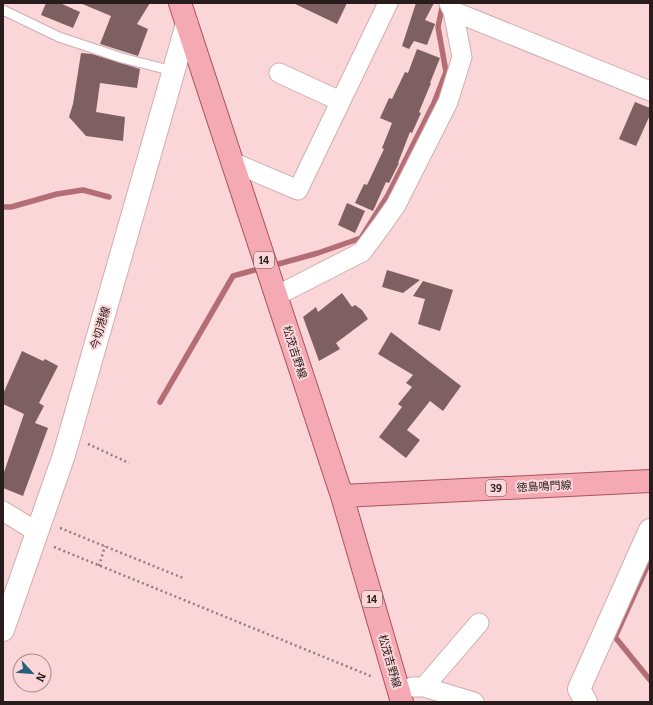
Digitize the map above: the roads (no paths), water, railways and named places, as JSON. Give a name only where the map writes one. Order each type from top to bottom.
[{"type":"main road","points":[[180,3],[188,14]]},
{"type":"main road","name":"今切港線","points":[[3,630],[64,455],[188,14]]},
{"type":"main road","name":"松茂吉野線","points":[[188,14],[232,162],[342,496],[400,694]]},
{"type":"main road","name":"徳島鳴門線","points":[[342,496],[650,480]]},
{"type":"main road","points":[[586,702],[578,689],[650,530]]},
{"type":"street","points":[[232,162],[298,190],[388,3]]},
{"type":"street","points":[[451,7],[648,84]]},
{"type":"street","points":[[276,296],[362,252],[396,204],[448,102],[462,57],[451,7]]},
{"type":"street","points":[[279,72],[340,101]]},
{"type":"street","points":[[3,512],[37,531]]},
{"type":"street","points":[[424,687],[479,623]]},
{"type":"street","points":[[400,694],[424,687],[474,702]]},
{"type":"lane","points":[[3,10],[59,37],[122,58],[173,71]]},
{"type":"waterway","points":[[271,266],[318,253],[361,238],[388,195],[434,103],[446,72],[438,27],[443,3]]},
{"type":"waterway","points":[[3,207],[11,207],[57,194],[83,190],[109,197]]},
{"type":"waterway","points":[[160,402],[233,276],[262,268]]},
{"type":"waterway","points":[[650,560],[615,637],[650,680]]}]
